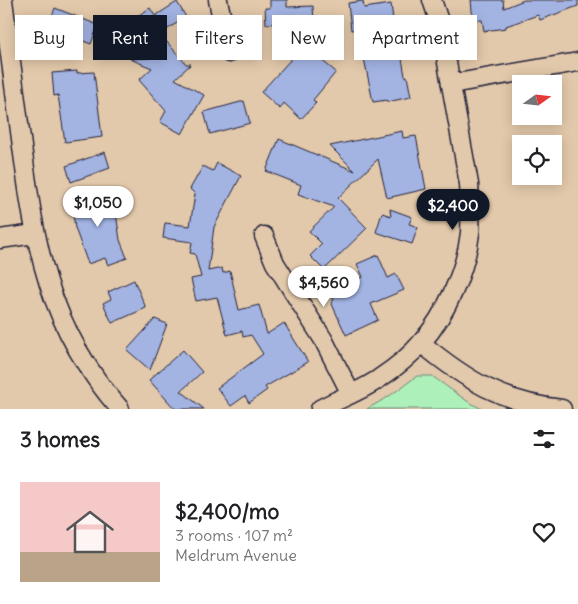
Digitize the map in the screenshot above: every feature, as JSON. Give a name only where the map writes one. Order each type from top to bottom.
[{"type":"street","points":[[3,0],[35,234],[50,289],[73,342],[88,369],[120,409]]},
{"type":"street","points":[[218,0],[221,15]]},
{"type":"street","points":[[320,409],[379,379],[398,365],[421,343],[433,327],[457,283],[465,260],[470,233],[468,184],[440,24],[432,0]]},
{"type":"street","points":[[451,84],[578,62]]},
{"type":"street","points":[[0,239],[35,234]]},
{"type":"street","points":[[264,236],[275,263],[310,317],[352,394]]},
{"type":"street","points":[[421,343],[452,368],[496,394],[543,407],[562,409]]},
{"type":"green space","points":[[417,376],[432,376],[467,401],[482,409],[367,409],[388,397]]},
{"type":"building","points":[[270,0],[287,0],[287,7],[313,6],[314,15],[272,15],[272,24],[266,24],[265,8],[270,8]]},
{"type":"building","points":[[471,0],[503,0],[504,8],[524,0],[578,0],[578,6],[540,20],[538,15],[506,26],[506,28],[484,31],[482,20],[477,21],[477,15],[472,15]]},
{"type":"building","points":[[363,1],[364,8],[391,4],[392,15],[354,15],[354,30],[351,30],[348,3]]},
{"type":"building","points":[[177,2],[185,15],[177,15],[177,23],[167,29],[167,15],[157,15]]},
{"type":"building","points":[[55,8],[73,15],[52,15]]},
{"type":"building","points":[[150,8],[154,15],[139,15]]},
{"type":"building","points":[[83,19],[93,23],[91,44],[83,41]]},
{"type":"building","points":[[167,42],[177,54],[177,60],[183,60],[186,64],[191,64],[175,79],[204,95],[182,134],[160,122],[166,111],[139,80],[152,68],[132,60],[167,60]]},
{"type":"building","points":[[290,60],[321,60],[336,72],[313,100],[316,103],[301,119],[284,103],[280,109],[261,92]]},
{"type":"building","points":[[364,60],[402,60],[411,97],[387,102],[387,100],[373,102]]},
{"type":"building","points":[[77,71],[77,73],[94,72],[102,137],[65,142],[58,95],[54,96],[52,73]]},
{"type":"building","points":[[244,101],[250,123],[210,134],[204,112]]},
{"type":"building","points":[[402,131],[403,138],[416,136],[426,189],[387,198],[378,159],[338,198],[367,228],[324,270],[310,256],[322,244],[309,231],[334,207],[298,194],[301,185],[266,171],[279,139],[355,171],[330,146]]},
{"type":"building","points":[[105,152],[110,168],[71,182],[66,166]]},
{"type":"building","points":[[217,163],[241,176],[214,227],[208,271],[222,268],[223,273],[230,271],[239,310],[259,305],[267,334],[284,323],[308,362],[265,387],[267,390],[249,403],[245,396],[231,406],[217,388],[263,354],[251,335],[243,337],[242,331],[227,335],[217,297],[196,301],[191,279],[201,277],[195,254],[190,253],[192,242],[163,238],[165,223],[190,226],[195,194],[190,189],[203,166],[213,171]]},
{"type":"building","points":[[113,193],[120,240],[127,258],[108,265],[105,258],[88,264],[75,228],[71,199]]},
{"type":"building","points":[[390,209],[412,217],[409,224],[418,227],[412,244],[376,232],[382,213],[391,216]]},
{"type":"building","points":[[378,255],[388,278],[396,274],[404,290],[371,304],[378,320],[346,335],[331,302],[334,300],[330,292],[363,277],[357,264]]},
{"type":"building","points":[[134,280],[146,308],[112,323],[103,303],[111,299],[108,292]]},
{"type":"building","points":[[155,319],[167,324],[150,370],[127,350]]},
{"type":"building","points":[[183,350],[202,372],[181,391],[204,409],[175,409],[149,380]]}]
